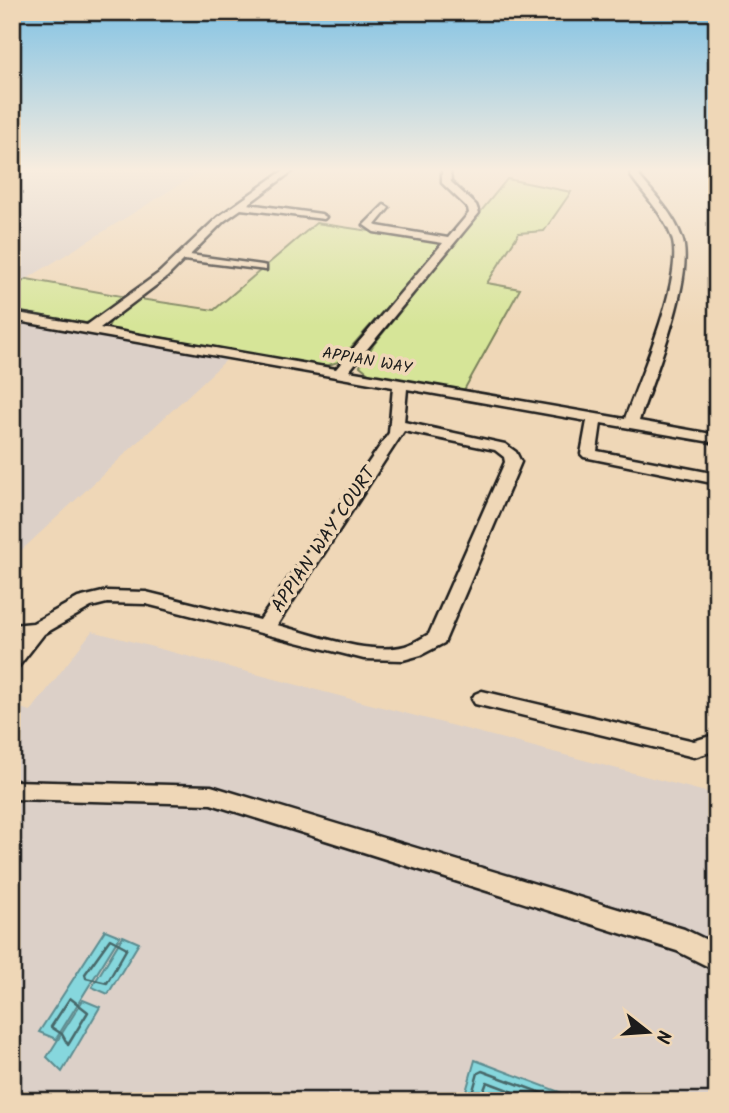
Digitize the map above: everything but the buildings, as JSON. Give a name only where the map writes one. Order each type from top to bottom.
[{"type":"street","points":[[91,328],[163,275],[219,222]]},
{"type":"street","points":[[370,222],[369,225],[374,229],[450,241]]},
{"type":"street","points":[[339,374],[466,222]]},
{"type":"street","points":[[629,425],[677,282],[680,248],[668,222]]},
{"type":"street","points":[[183,257],[262,268]]},
{"type":"street","name":"APPIAN WAY","points":[[12,316],[717,439]]},
{"type":"street","name":"APPIAN WAY COURT","points":[[12,632],[37,629],[85,602],[126,596],[146,598],[265,628],[396,433],[401,384]]},
{"type":"street","points":[[594,419],[589,454],[717,480]]},
{"type":"street","points":[[265,628],[358,650],[398,654],[419,649],[437,638],[513,462],[511,454],[500,447],[396,425]]},
{"type":"street","name":"APPIAN WAY COURT","points":[[12,661],[37,629]]},
{"type":"street","points":[[482,699],[694,749],[717,742]]},
{"type":"street","points":[[12,790],[211,795],[684,941],[717,959]]},
{"type":"shaded area","points":[[12,222],[119,222],[12,288]]},
{"type":"shaded area","points":[[12,311],[236,351],[12,559]]},
{"type":"shaded area","points":[[92,631],[717,795],[717,1101],[12,1101],[12,706],[31,711]]},
{"type":"green space","points":[[472,222],[550,222],[544,231],[519,233],[487,283],[520,289],[464,390],[371,375],[360,366],[374,344]]},
{"type":"green space","points":[[316,223],[444,242],[338,362],[316,365],[108,328],[111,320],[140,299],[214,310]]},
{"type":"green space","points":[[27,279],[127,297],[96,320],[86,323],[12,311],[12,288]]},
{"type":"water","points":[[105,930],[120,936],[56,1039],[39,1032]]},
{"type":"water","points":[[123,936],[139,943],[108,994],[92,987]]},
{"type":"water","points":[[83,1000],[100,1007],[62,1072],[47,1057]]},
{"type":"water","points":[[475,1060],[583,1101],[479,1101],[465,1095]]}]
